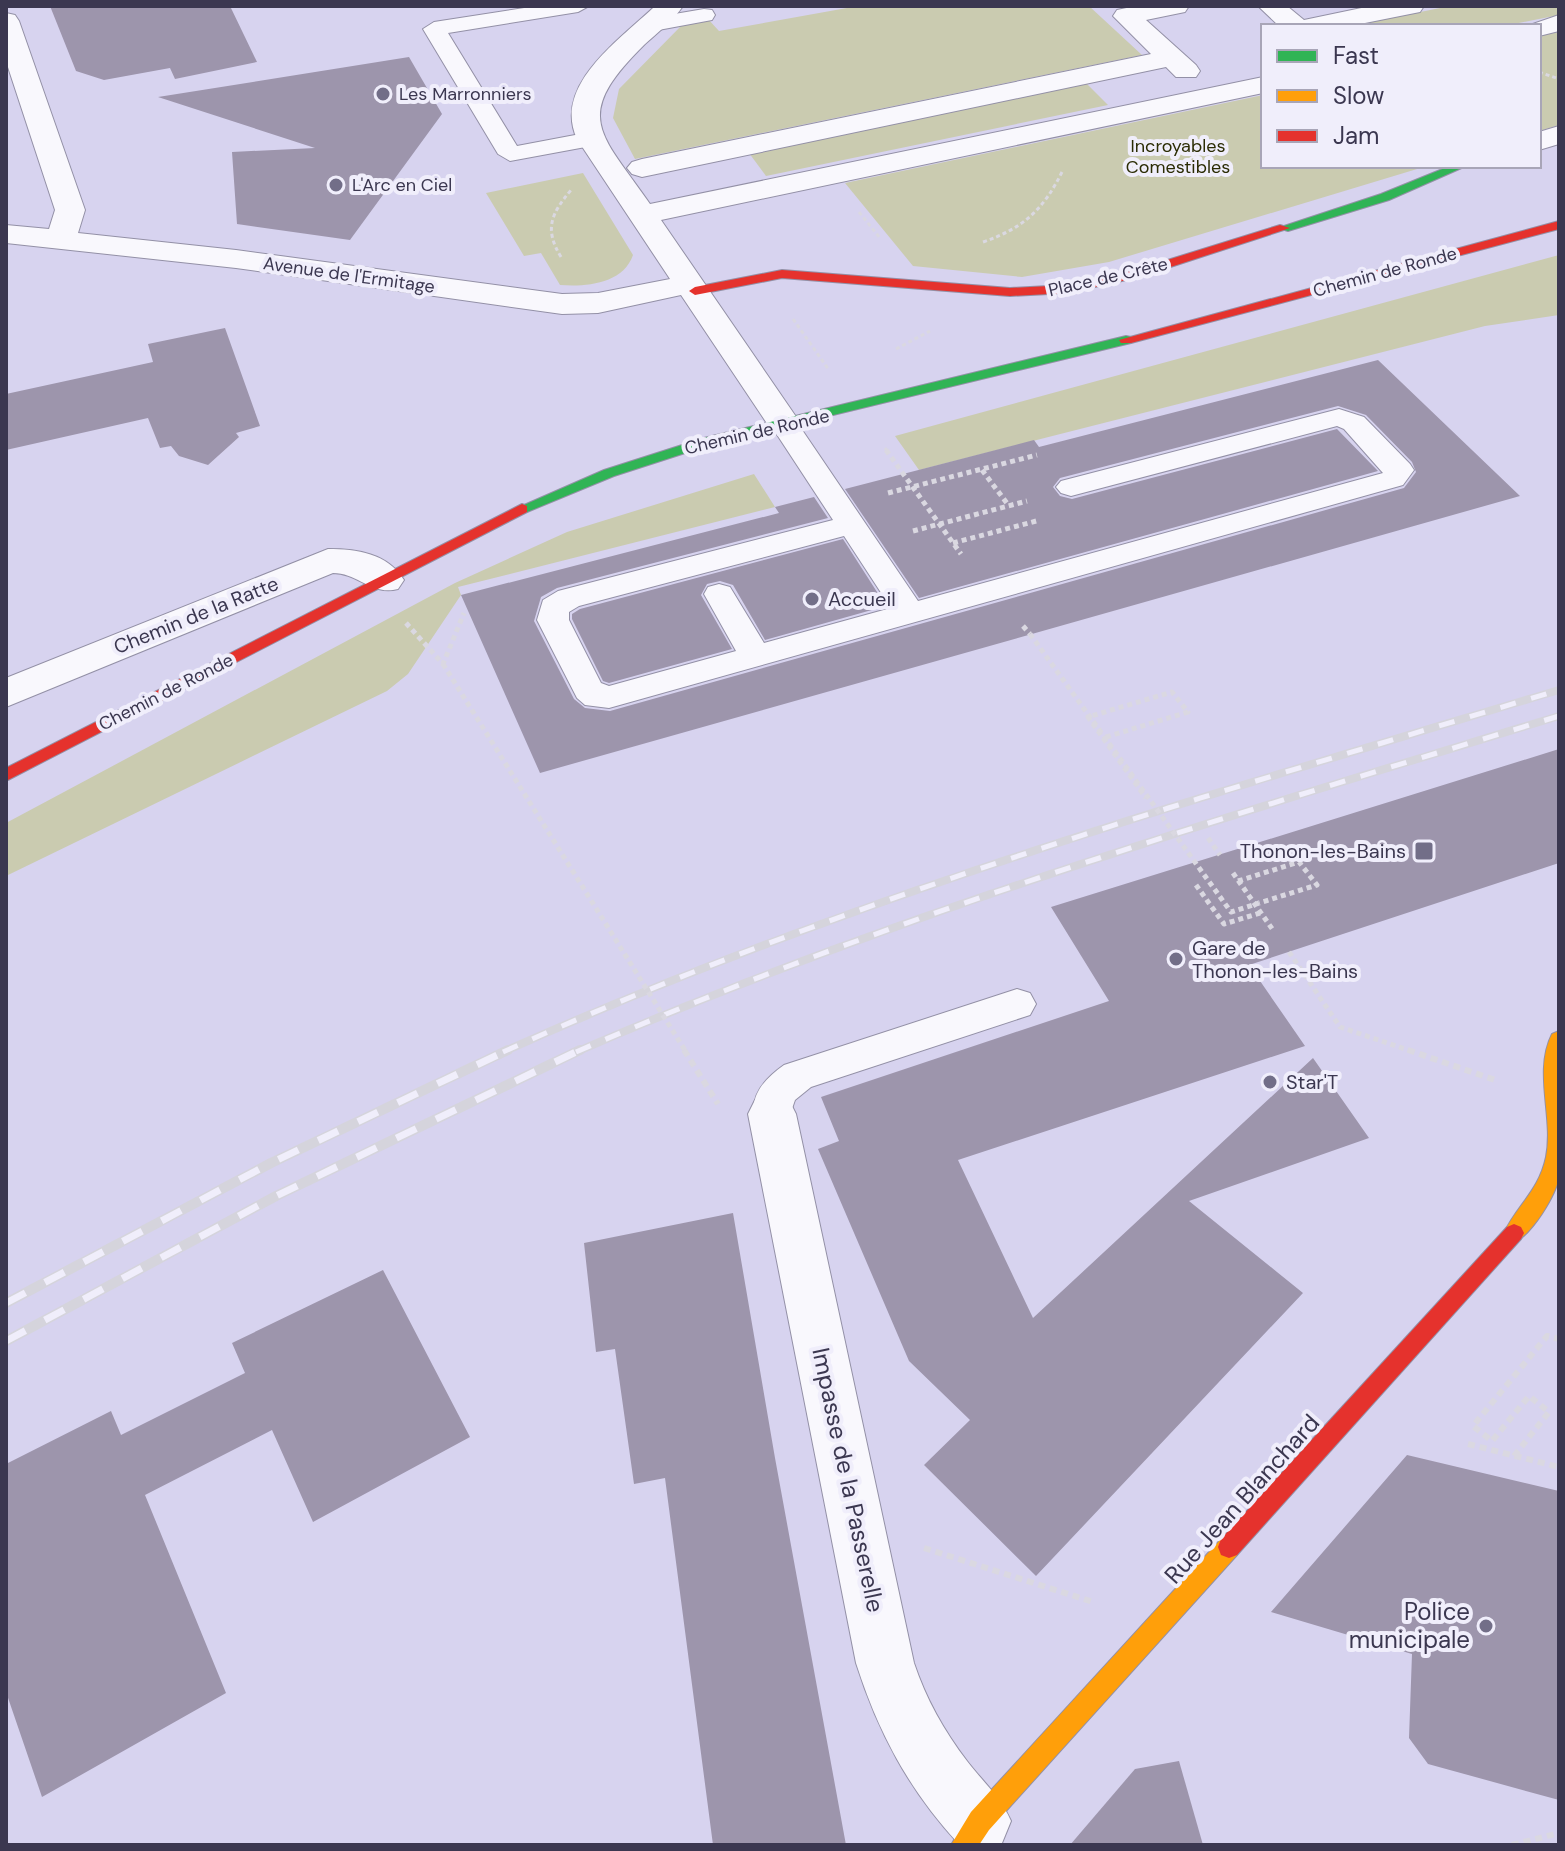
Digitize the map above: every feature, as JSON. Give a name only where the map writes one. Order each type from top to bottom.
[{"type":"main road","name":"Place de Crête","points":[[692,288],[782,274],[1010,292],[1068,289],[1135,274],[1385,197],[1455,168]]},
{"type":"main road","name":"Chemin de Ronde","points":[[6,775],[572,487],[670,452],[857,408],[1559,225]]},
{"type":"main road","points":[[1554,1182],[1558,1128],[1551,1077],[1559,1039]]},
{"type":"main road","name":"Rue Jean Blanchard","points":[[972,1833],[1521,1228],[1554,1182]]},
{"type":"street","points":[[1176,6],[1126,16],[1213,96]]},
{"type":"street","points":[[1271,6],[1293,24]]},
{"type":"street","points":[[1320,24],[1411,6]]},
{"type":"street","points":[[661,15],[590,92],[583,118],[591,139],[628,171],[643,215],[784,424]]},
{"type":"street","points":[[6,21],[70,210],[68,224],[59,238]]},
{"type":"street","points":[[628,171],[1171,58]]},
{"type":"street","points":[[643,215],[1261,85]]},
{"type":"street","points":[[699,156],[729,197]]},
{"type":"street","name":"Avenue de l'Ermitage","points":[[6,234],[59,238],[549,302],[598,303],[692,288]]},
{"type":"street","name":"Chemin de la Ratte","points":[[6,693],[328,561],[357,561],[385,580]]},
{"type":"street","name":"Impasse de la Passerelle","points":[[772,1114],[885,1663],[908,1729],[950,1791],[972,1833]]},
{"type":"lane","points":[[422,6],[510,154],[591,139]]},
{"type":"lane","points":[[434,29],[578,6]]},
{"type":"lane","points":[[661,15],[704,15]]},
{"type":"lane","points":[[851,525],[569,598],[554,607],[552,614],[588,690],[596,697],[609,697],[1393,479],[1400,470],[1354,423],[1339,417],[1071,487]]},
{"type":"lane","points":[[784,424],[911,614]]},
{"type":"lane","points":[[719,594],[756,657]]},
{"type":"lane","points":[[772,1114],[777,1091],[798,1076],[1017,1004]]},
{"type":"path","points":[[970,247],[1017,231],[1040,214],[1086,122]]},
{"type":"path","points":[[598,303],[598,278],[572,273],[550,241],[548,225],[553,211],[579,182],[628,171]]},
{"type":"path","points":[[791,316],[826,366]]},
{"type":"path","points":[[889,353],[941,325],[926,325]]},
{"type":"path","points":[[857,408],[957,548]]},
{"type":"path","points":[[880,496],[1037,455],[1047,467]]},
{"type":"path","points":[[982,470],[1009,506]]},
{"type":"path","points":[[905,533],[1038,498]]},
{"type":"path","points":[[443,664],[464,613]]},
{"type":"path","points":[[415,633],[443,664],[718,1104]]},
{"type":"path","points":[[1030,634],[1231,912],[1317,885],[1299,862],[1238,881]]},
{"type":"path","points":[[1106,737],[1188,712],[1172,692],[1088,717],[1146,798]]},
{"type":"path","points":[[1208,838],[1220,855]]},
{"type":"path","points":[[1233,873],[1273,930]]},
{"type":"path","points":[[1196,885],[1224,924],[1260,913]]},
{"type":"path","points":[[1289,952],[1340,1027],[1503,1083]]},
{"type":"path","points":[[1514,1456],[1549,1412],[1529,1396],[1492,1441],[1473,1426],[1547,1336],[1559,1339]]},
{"type":"path","points":[[1468,1444],[1559,1467]]},
{"type":"path","points":[[858,1527],[1161,1624]]},
{"type":"path","points":[[1512,1845],[1559,1833]]},
{"type":"green space","points":[[858,6],[1089,6],[1142,55],[635,159],[613,118],[619,89],[681,26],[708,19],[719,31]]},
{"type":"green space","points":[[1450,6],[1559,6],[1559,15],[1514,24],[1361,24]]},
{"type":"green space","points":[[1559,32],[1559,125],[1541,130],[1541,36]]},
{"type":"green space","points":[[1085,82],[1108,105],[766,176],[749,153]]},
{"type":"green space","name":"Incroyables Comestibles","points":[[1261,95],[1261,168],[1420,168],[1109,262],[1022,277],[913,266],[845,183]]},
{"type":"green space","points":[[583,173],[633,255],[628,265],[612,278],[592,284],[560,285],[541,253],[524,256],[486,193]]},
{"type":"green space","points":[[1559,255],[1559,315],[1485,326],[919,470],[895,436]]},
{"type":"green space","points":[[754,474],[775,507],[458,587],[461,595],[408,674],[387,691],[6,876],[6,823],[455,583],[567,532]]},
{"type":"building","points":[[50,6],[230,6],[257,62],[175,79],[170,68],[104,80],[76,71]]},
{"type":"building","points":[[409,57],[442,114],[350,240],[237,224],[232,152],[315,148],[158,97]]},
{"type":"building","points":[[225,328],[260,426],[236,433],[239,437],[208,465],[179,456],[171,446],[160,448],[148,418],[6,450],[6,394],[153,362],[148,344]]},
{"type":"building","points":[[1378,360],[1520,496],[540,773],[461,595],[779,513],[775,507],[814,497],[828,518],[557,588],[541,597],[534,621],[574,699],[585,708],[610,711],[1404,488],[1416,472],[1412,462],[1366,415],[1338,406],[1060,478],[1053,487],[1060,496],[1072,499],[1337,429],[1378,471],[919,598],[845,489],[1034,440],[1039,447]]},
{"type":"building","points":[[843,539],[886,606],[765,640],[733,585],[720,581],[707,584],[701,595],[732,649],[609,683],[603,681],[572,619],[572,614],[580,609]]},
{"type":"building","points":[[1559,749],[1559,863],[1249,965],[1305,1046],[958,1160],[1033,1318],[1313,1058],[1369,1138],[1189,1201],[1303,1293],[1036,1576],[924,1465],[970,1420],[909,1361],[818,1149],[839,1141],[821,1097],[1109,1001],[1051,907]]},
{"type":"building","points":[[733,1213],[846,1845],[713,1845],[665,1478],[634,1484],[615,1349],[596,1352],[584,1243]]},
{"type":"building","points":[[383,1270],[470,1437],[313,1522],[272,1430],[145,1495],[226,1693],[42,1797],[6,1692],[6,1464],[111,1411],[121,1435],[245,1373],[232,1343]]},
{"type":"building","name":"Police municipale","points":[[1407,1455],[1559,1491],[1559,1800],[1428,1764],[1409,1738],[1412,1654],[1271,1612]]},
{"type":"building","points":[[1179,1761],[1203,1845],[1070,1845],[1135,1769]]},
{"type":"railway","points":[[503,1052],[631,997],[893,898],[1158,811],[1559,690]]},
{"type":"railway","points":[[576,1052],[817,955],[939,912],[1186,830],[1559,716]]},
{"type":"railway","points":[[6,1303],[271,1163],[508,1050]]},
{"type":"railway","points":[[6,1341],[276,1196],[580,1050]]},
{"type":"traffic: fast","points":[[1284,228],[1385,197],[1455,168]]},
{"type":"traffic: fast","points":[[522,509],[609,473],[709,441],[1126,340]]},
{"type":"traffic: slow","points":[[1514,1233],[1533,1210],[1547,1184],[1556,1157],[1558,1126],[1554,1072],[1559,1039]]},
{"type":"traffic: slow","points":[[964,1845],[980,1821],[1229,1547]]},
{"type":"traffic: jam","points":[[1126,340],[1559,225]]},
{"type":"traffic: jam","points":[[695,291],[782,274],[1010,292],[1068,289],[1135,274],[1284,228]]},
{"type":"traffic: jam","points":[[6,775],[522,509]]},
{"type":"traffic: jam","points":[[1229,1547],[1514,1233]]},
{"type":"place","name":"Les Marronniers","points":[[383,94]]},
{"type":"place","name":"L'Arc en Ciel","points":[[336,185]]},
{"type":"place","name":"Accueil","points":[[812,599]]},
{"type":"place","name":"Thonon-les-Bains","points":[[1424,851]]},
{"type":"place","name":"Gare de Thonon-les-Bains","points":[[1176,959]]},
{"type":"place","name":"Star'T","points":[[1270,1082]]},
{"type":"place","name":"Police municipale","points":[[1486,1626]]}]
